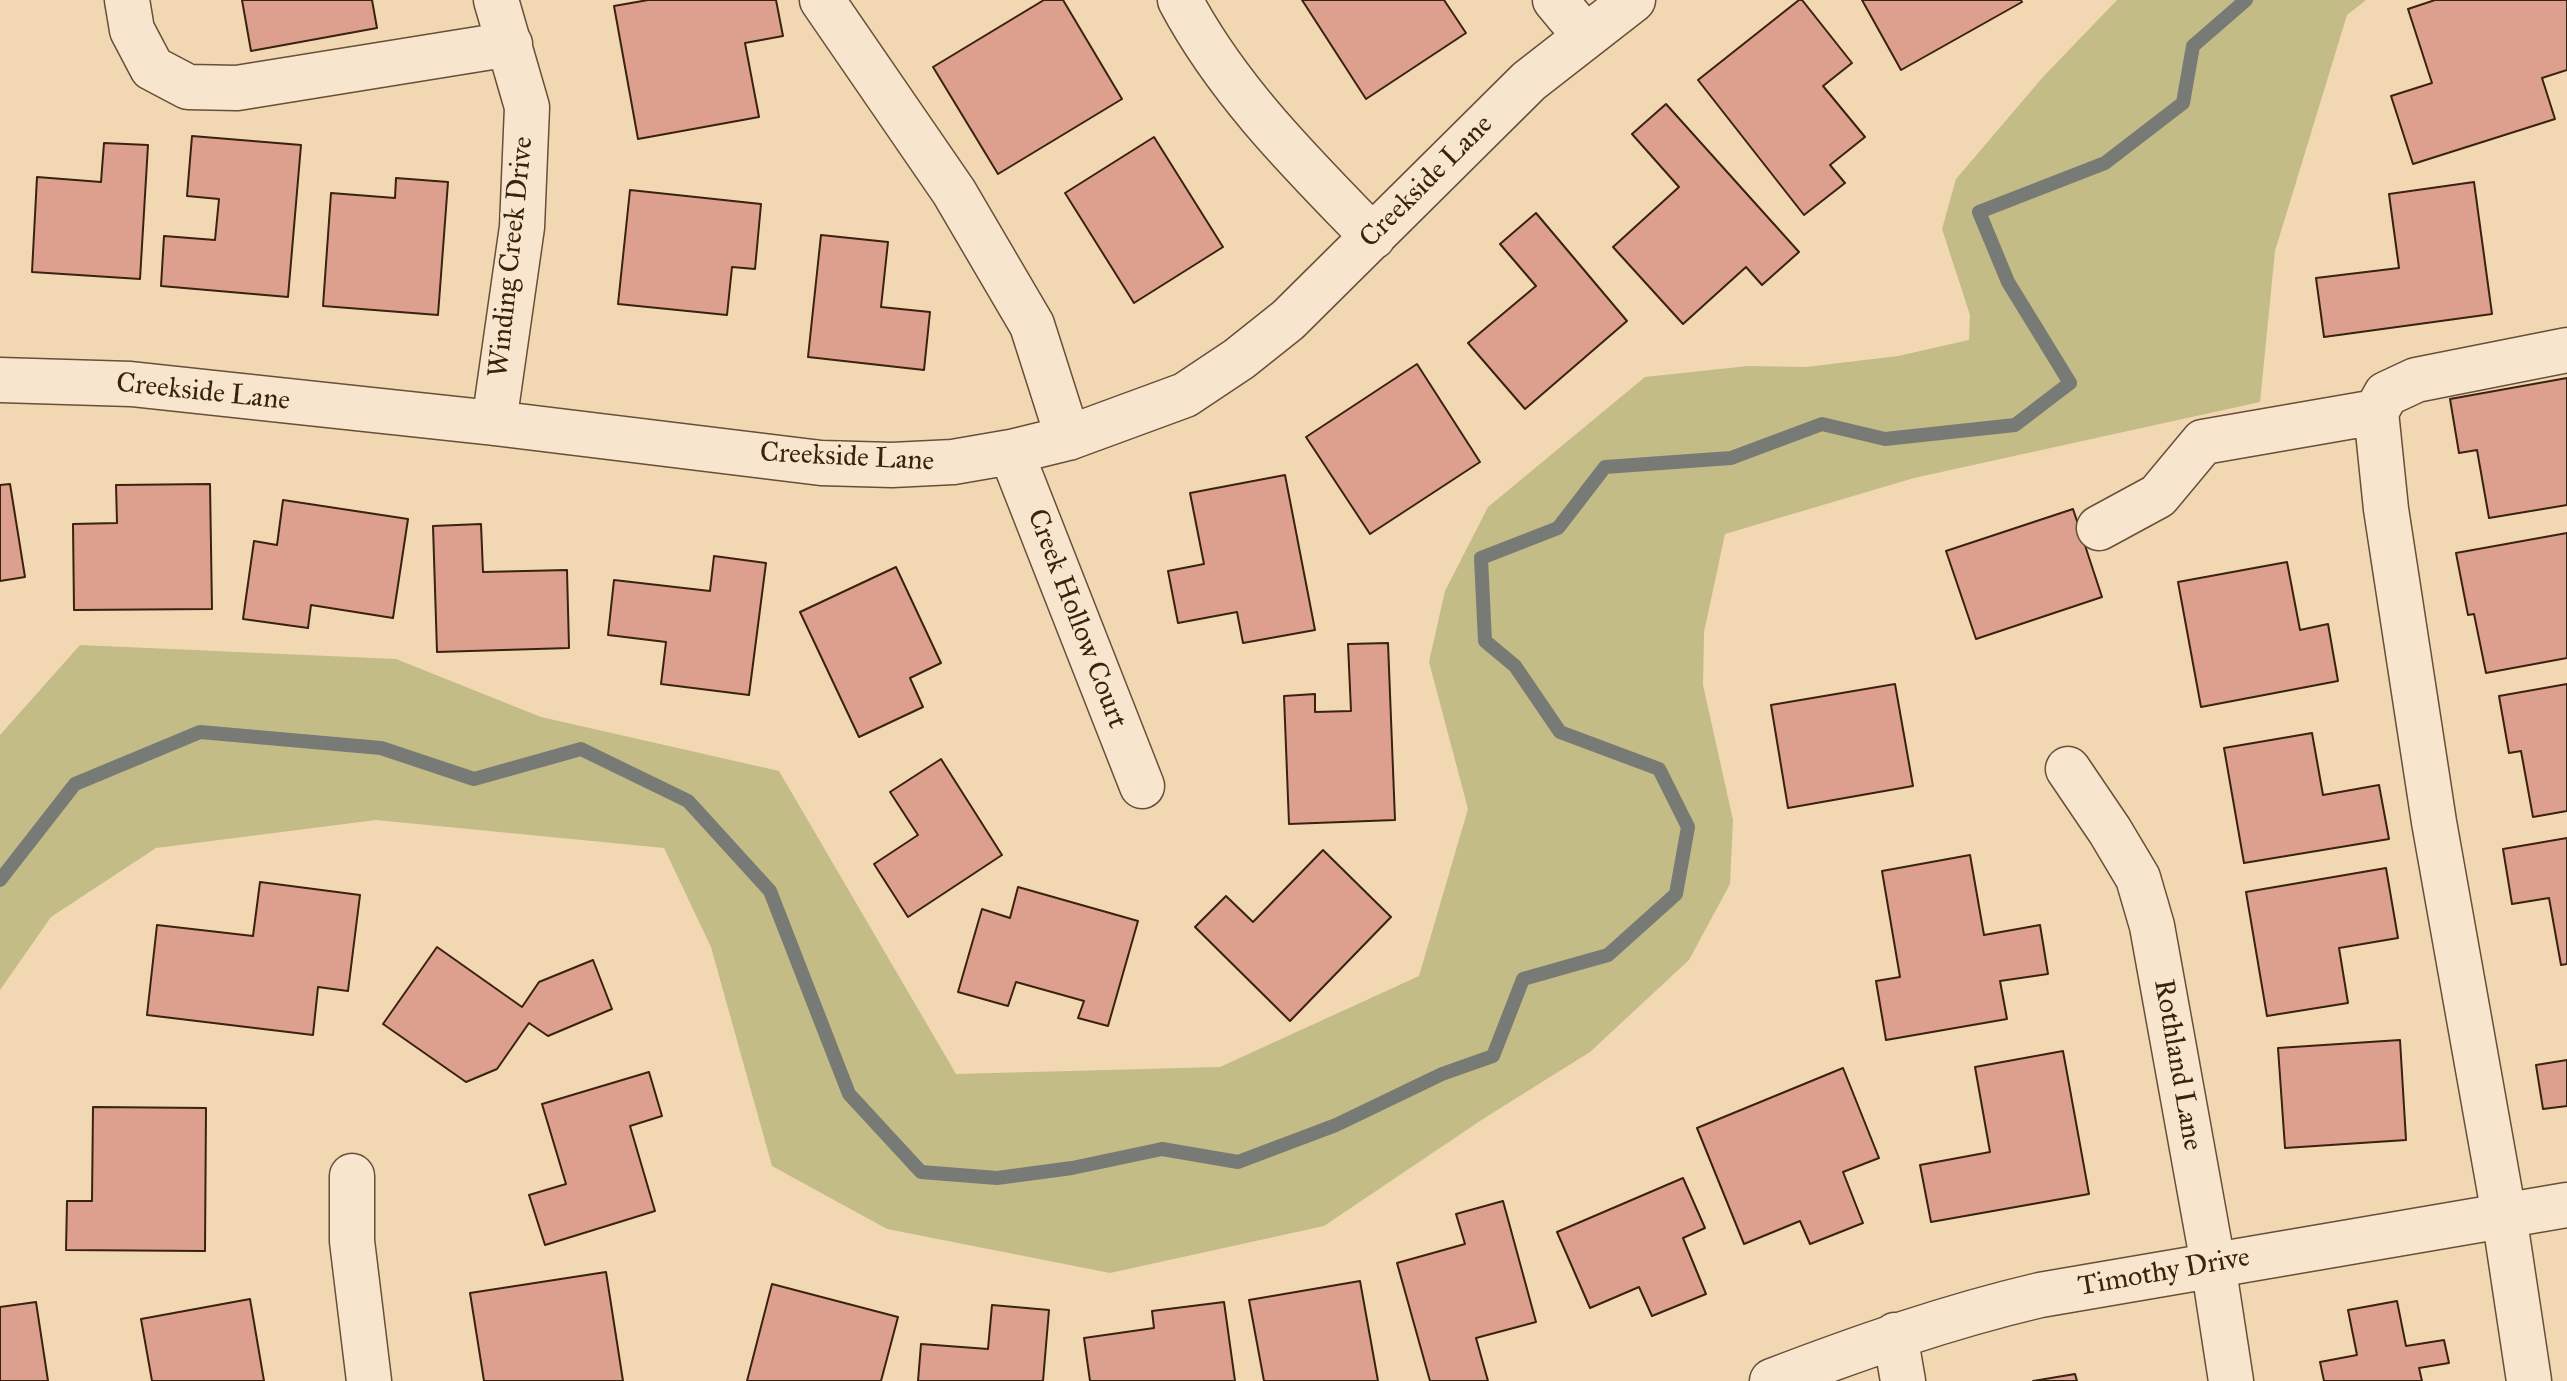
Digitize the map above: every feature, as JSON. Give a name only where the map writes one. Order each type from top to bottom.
[{"type":"street","points":[[127,0],[132,30],[152,68],[188,87],[237,88],[510,44]]},
{"type":"street","name":"Winding Creek Drive","points":[[494,423],[522,227],[527,107],[496,0]]},
{"type":"street","points":[[822,0],[954,192],[1032,325],[1068,438]]},
{"type":"street","points":[[1180,0],[1193,24],[1267,127],[1373,237]]},
{"type":"street","points":[[1555,0],[1585,36]]},
{"type":"street","name":"Creekside Lane","points":[[0,380],[131,384],[494,423],[821,463],[892,465],[953,462],[1011,452],[1068,438],[1185,395],[1228,366],[1288,320],[1529,81],[1633,0]]},
{"type":"street","points":[[2529,1381],[2504,1215],[2434,822],[2386,509],[2376,412],[2386,394],[2416,380],[2567,350]]},
{"type":"street","points":[[2099,528],[2158,496],[2203,442],[2376,412]]},
{"type":"street","name":"Creek Hollow Court","points":[[1011,452],[1142,786]]},
{"type":"street","name":"Rothland Lane","points":[[2068,769],[2138,878],[2152,926],[2231,1381]]},
{"type":"street","points":[[352,1176],[352,1241],[369,1381]]},
{"type":"street","name":"Timothy Drive","points":[[1772,1381],[1962,1313],[2040,1295],[2567,1205]]},
{"type":"street","points":[[1895,1335],[1903,1381]]},
{"type":"shaded area","points":[[2117,0],[2366,0],[2347,15],[2275,251],[2260,402],[1914,478],[1725,534],[1704,632],[1703,685],[1733,820],[1730,884],[1689,960],[1590,1052],[1483,1119],[1324,1226],[1110,1273],[887,1229],[772,1166],[711,947],[664,848],[376,820],[156,848],[51,917],[0,990],[0,735],[80,645],[396,659],[541,717],[779,771],[956,1074],[1220,1067],[1419,976],[1468,809],[1429,662],[1445,591],[1488,507],[1645,377],[1748,366],[1806,367],[1898,356],[1969,340],[1970,315],[1942,229],[1956,179],[2043,77]]},
{"type":"building","points":[[242,0],[372,0],[377,28],[251,51]]},
{"type":"building","points":[[648,0],[776,0],[783,36],[745,43],[759,117],[638,139],[614,6]]},
{"type":"building","points":[[1044,0],[1063,0],[1122,99],[998,174],[933,67]]},
{"type":"building","points":[[1302,0],[1444,0],[1466,33],[1366,99]]},
{"type":"building","points":[[1799,0],[1852,63],[1823,86],[1865,137],[1830,165],[1845,183],[1804,215],[1698,80]]},
{"type":"building","points":[[1862,0],[2021,0],[2022,2],[1901,70]]},
{"type":"building","points":[[2435,0],[2567,0],[2567,70],[2542,78],[2555,119],[2413,164],[2391,96],[2432,83],[2408,9]]},
{"type":"building","points":[[1666,104],[1799,252],[1762,285],[1746,267],[1683,324],[1613,247],[1679,187],[1632,134]]},
{"type":"building","points":[[192,136],[301,145],[288,297],[161,286],[164,236],[215,240],[219,199],[187,196]]},
{"type":"building","points":[[1154,137],[1223,247],[1134,303],[1065,193]]},
{"type":"building","points":[[104,143],[148,145],[140,279],[32,272],[37,177],[101,182]]},
{"type":"building","points":[[396,178],[448,182],[438,315],[323,306],[331,193],[395,198]]},
{"type":"building","points":[[2474,182],[2492,314],[2324,337],[2316,278],[2399,268],[2389,194]]},
{"type":"building","points":[[630,190],[761,204],[755,269],[732,267],[727,315],[618,304]]},
{"type":"building","points":[[1536,213],[1627,321],[1525,409],[1468,343],[1536,286],[1500,244]]},
{"type":"building","points":[[821,235],[888,242],[881,307],[930,312],[924,370],[808,357]]},
{"type":"building","points":[[1417,364],[1480,462],[1370,534],[1306,437]]},
{"type":"building","points":[[2567,378],[2567,505],[2489,518],[2477,450],[2459,453],[2450,399]]},
{"type":"building","points":[[1285,475],[1315,630],[1243,643],[1237,612],[1178,623],[1168,571],[1204,564],[1190,493]]},
{"type":"building","points":[[10,484],[25,577],[0,581],[0,485]]},
{"type":"building","points":[[210,484],[212,609],[74,610],[73,524],[117,523],[116,485]]},
{"type":"building","points":[[283,500],[408,519],[393,618],[311,605],[308,628],[243,619],[254,541],[277,545]]},
{"type":"building","points":[[2073,509],[2102,597],[1976,639],[1946,551]]},
{"type":"building","points":[[481,524],[483,572],[567,570],[569,648],[437,652],[433,526]]},
{"type":"building","points":[[2567,533],[2567,658],[2486,673],[2474,614],[2468,615],[2456,553]]},
{"type":"building","points":[[714,556],[766,563],[749,695],[661,684],[666,642],[608,635],[614,580],[710,591]]},
{"type":"building","points":[[2287,562],[2300,630],[2328,624],[2338,681],[2201,707],[2178,582]]},
{"type":"building","points":[[896,567],[941,663],[910,678],[923,707],[859,737],[800,612]]},
{"type":"building","points":[[1388,643],[1395,820],[1289,824],[1284,696],[1315,694],[1315,712],[1351,711],[1348,644]]},
{"type":"building","points":[[1895,684],[1913,786],[1788,808],[1771,705]]},
{"type":"building","points":[[2567,684],[2567,811],[2533,817],[2521,751],[2509,753],[2499,696]]},
{"type":"building","points":[[2312,733],[2323,795],[2379,785],[2389,839],[2244,863],[2224,748]]},
{"type":"building","points":[[941,759],[1002,855],[908,917],[874,864],[918,835],[890,792]]},
{"type":"building","points":[[2567,838],[2567,964],[2561,965],[2549,898],[2512,904],[2503,849]]},
{"type":"building","points":[[1323,850],[1391,917],[1290,1021],[1195,927],[1226,896],[1253,922]]},
{"type":"building","points":[[1970,855],[1984,935],[2040,925],[2048,974],[2000,981],[2007,1019],[1886,1040],[1876,981],[1900,977],[1882,871]]},
{"type":"building","points":[[2386,868],[2398,938],[2339,948],[2348,1003],[2267,1016],[2246,892]]},
{"type":"building","points":[[260,882],[360,895],[348,991],[318,987],[313,1035],[147,1015],[157,925],[253,936]]},
{"type":"building","points":[[1018,887],[1138,921],[1108,1026],[1078,1018],[1084,1001],[1016,982],[1008,1006],[958,992],[982,909],[1010,918]]},
{"type":"building","points":[[437,947],[522,1007],[539,982],[593,960],[612,1009],[548,1036],[529,1023],[497,1069],[466,1082],[383,1024]]},
{"type":"building","points":[[2400,1040],[2406,1140],[2285,1148],[2278,1048]]},
{"type":"building","points":[[2063,1051],[2089,1194],[1931,1222],[1920,1165],[1990,1152],[1975,1067]]},
{"type":"building","points":[[2567,1060],[2567,1106],[2543,1109],[2536,1065]]},
{"type":"building","points":[[1843,1068],[1879,1158],[1843,1172],[1863,1223],[1810,1244],[1800,1221],[1744,1244],[1697,1128]]},
{"type":"building","points":[[649,1072],[662,1116],[630,1126],[655,1211],[545,1245],[529,1195],[566,1184],[542,1104]]},
{"type":"building","points":[[93,1107],[206,1108],[205,1251],[66,1250],[67,1201],[92,1201]]},
{"type":"building","points":[[1683,1178],[1705,1228],[1683,1238],[1706,1294],[1652,1316],[1639,1287],[1590,1308],[1557,1232]]},
{"type":"building","points":[[1503,1201],[1536,1322],[1476,1338],[1488,1381],[1430,1381],[1397,1263],[1465,1244],[1456,1214]]},
{"type":"building","points":[[606,1272],[623,1381],[484,1381],[470,1293]]},
{"type":"building","points":[[1360,1281],[1378,1381],[1264,1381],[1249,1300]]},
{"type":"building","points":[[772,1284],[898,1317],[881,1381],[747,1381]]},
{"type":"building","points":[[250,1299],[264,1381],[152,1381],[141,1319]]},
{"type":"building","points":[[2397,1301],[2406,1346],[2444,1340],[2449,1363],[2419,1368],[2422,1381],[2324,1381],[2320,1362],[2357,1355],[2348,1310]]},
{"type":"building","points":[[36,1302],[48,1381],[0,1381],[0,1307]]},
{"type":"building","points":[[1224,1302],[1235,1381],[1090,1381],[1084,1338],[1154,1328],[1152,1311]]},
{"type":"building","points":[[992,1305],[1049,1310],[1043,1381],[918,1381],[921,1344],[988,1349]]},
{"type":"building","points":[[2075,1374],[2077,1381],[2033,1381]]},
{"type":"waterway","points":[[0,880],[75,784],[200,732],[381,748],[474,779],[581,749],[688,801],[770,891],[849,1094],[921,1172],[997,1178],[1072,1168],[1162,1149],[1238,1162],[1336,1125],[1442,1074],[1493,1056],[1523,979],[1608,955],[1676,894],[1688,827],[1659,769],[1560,732],[1515,666],[1485,641],[1481,558],[1558,528],[1605,467],[1731,458],[1822,424],[1885,439],[2015,425],[2070,383],[2008,282],[1979,212],[2105,163],[2183,103],[2193,46],[2246,0]]}]
